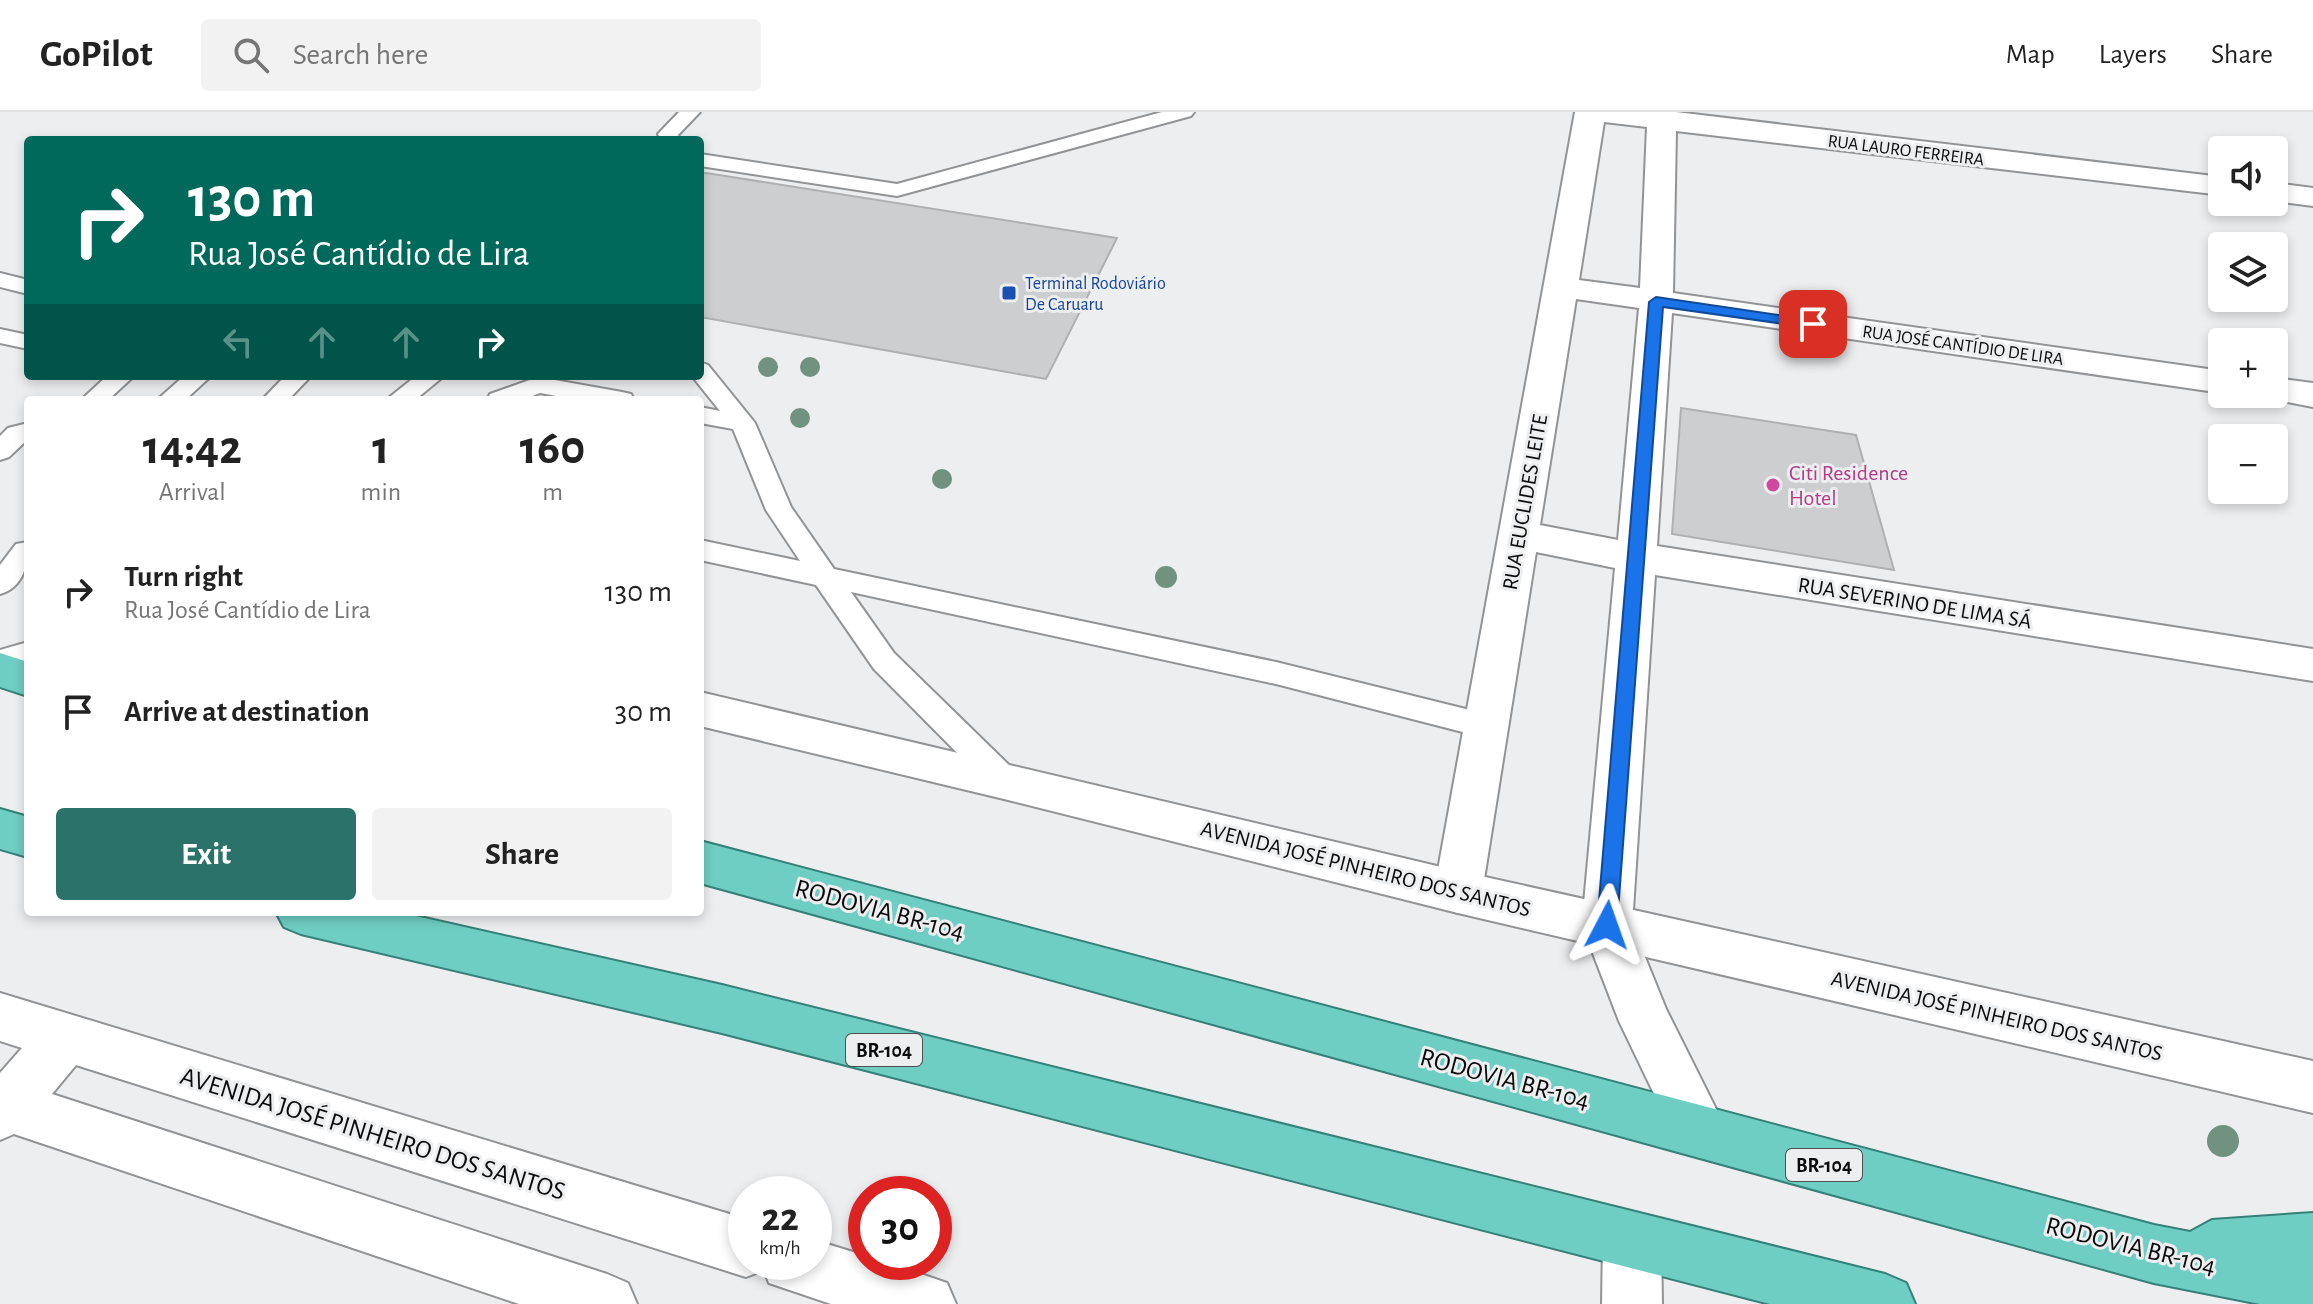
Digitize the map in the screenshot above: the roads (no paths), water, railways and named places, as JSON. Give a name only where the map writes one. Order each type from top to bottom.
[{"type":"highway","points":[[0,668],[24,677]]},
{"type":"highway","points":[[0,829],[24,836]]},
{"type":"highway","name":"RODOVIA BR-104","points":[[704,863],[2154,1254],[2313,1285]]},
{"type":"highway","name":"BR-104","points":[[318,916],[734,1012],[1885,1304]]},
{"type":"highway","points":[[2154,1254],[2313,1242]]},
{"type":"street","name":"RUA LAURO FERREIRA","points":[[1590,112],[2208,163]]},
{"type":"street","name":"RUA EUCLIDES LEITE","points":[[1458,892],[1590,112]]},
{"type":"street","name":"RUA LAURO FERREIRA","points":[[1770,112],[1874,135],[2208,184]]},
{"type":"street","points":[[1662,117],[1656,302],[1607,925],[1645,1021],[1700,1131]]},
{"type":"street","points":[[2288,171],[2313,174]]},
{"type":"street","points":[[2288,194],[2313,197]]},
{"type":"street","name":"RUA JOSÉ CANTÍDIO DE LIRA","points":[[1561,287],[2208,380]]},
{"type":"street","points":[[2288,391],[2313,395]]},
{"type":"street","name":"RUA SEVERINO DE LIMA SÁ","points":[[1518,535],[1634,557],[2313,665]]},
{"type":"street","points":[[0,668],[24,659]]},
{"type":"street","name":"AVENIDA JOSÉ PINHEIRO DOS SANTOS","points":[[704,710],[1458,892],[2313,1087]]},
{"type":"street","name":"AVENIDA JOSÉ PINHEIRO DOS SANTOS","points":[[0,1017],[728,1242]]},
{"type":"street","points":[[66,1038],[2,1107],[607,1304]]},
{"type":"street","points":[[1632,1242],[1632,1304]]},
{"type":"street","points":[[832,1275],[926,1304]]},
{"type":"lane","points":[[669,136],[690,112]]},
{"type":"lane","points":[[704,161],[897,190],[1184,112]]},
{"type":"lane","points":[[0,280],[24,286]]},
{"type":"lane","points":[[0,336],[24,341]]},
{"type":"lane","points":[[704,375],[743,423],[779,510],[884,661],[1004,780]]},
{"type":"lane","points":[[98,396],[117,380]]},
{"type":"lane","points":[[174,396],[194,380]]},
{"type":"lane","points":[[278,396],[295,380]]},
{"type":"lane","points":[[404,396],[426,380]]},
{"type":"lane","points":[[509,396],[538,385],[600,396]]},
{"type":"lane","points":[[704,416],[743,423]]},
{"type":"lane","points":[[0,451],[17,434],[24,432]]},
{"type":"lane","points":[[0,584],[18,549]]},
{"type":"lane","points":[[704,551],[1276,673],[1486,726]]},
{"type":"place","name":"Terminal Rodoviário De Caruaru","points":[[1009,293]]},
{"type":"place","name":"Citi Residence Hotel","points":[[1773,485]]}]
